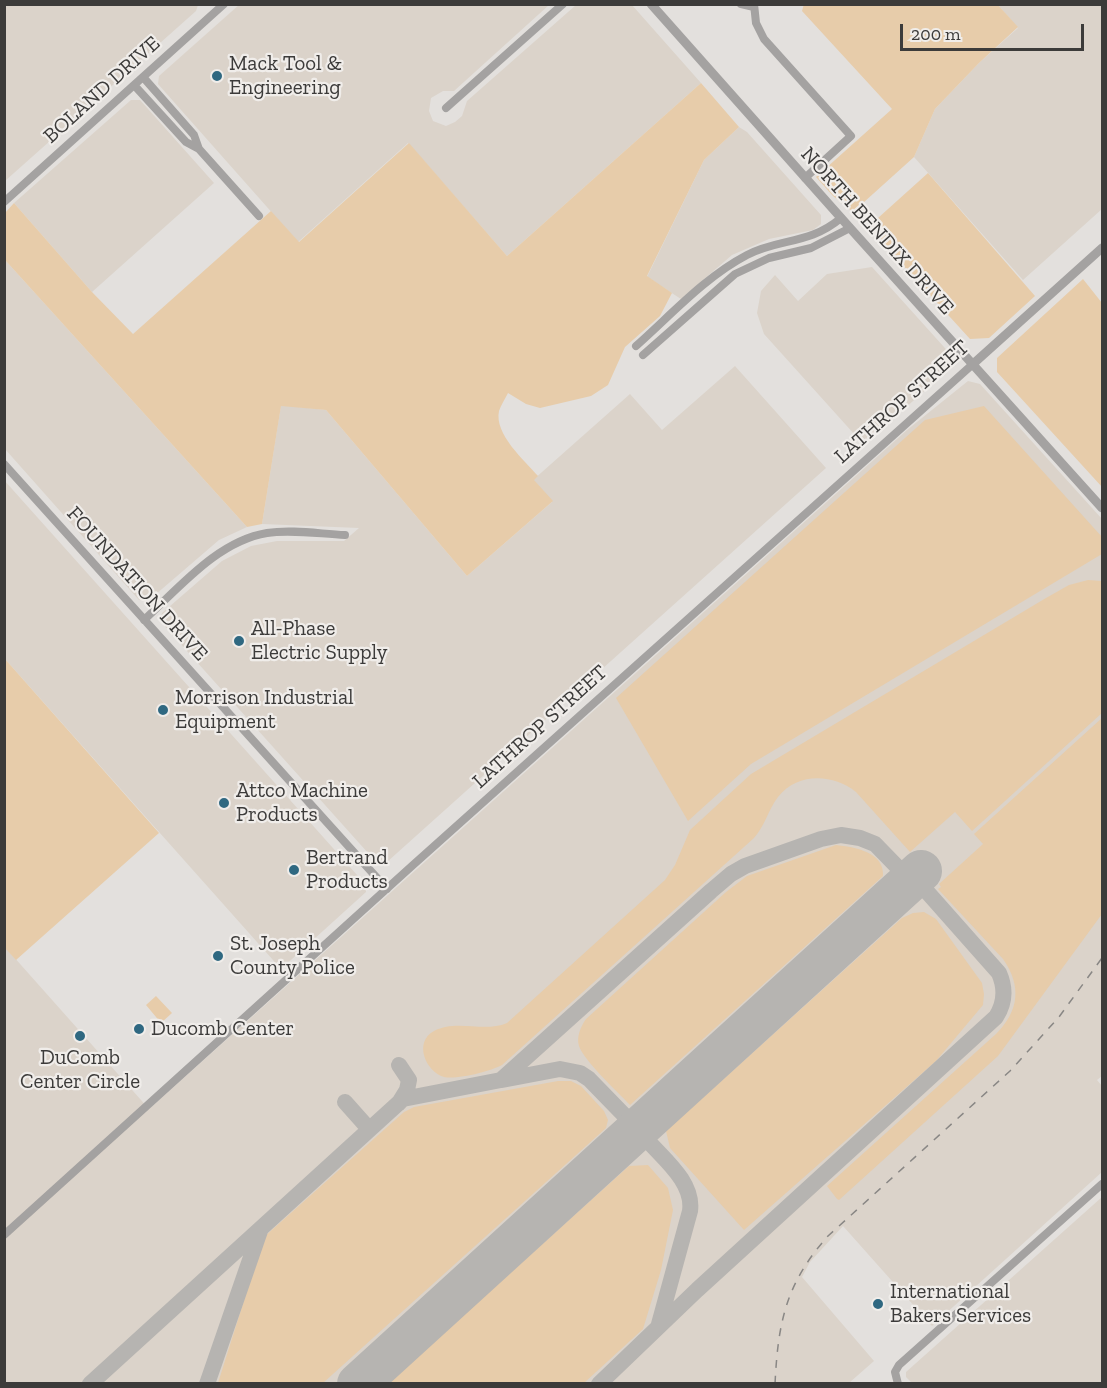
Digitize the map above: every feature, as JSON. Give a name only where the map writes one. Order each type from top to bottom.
[{"type":"street","points":[[447,108],[563,4]]},
{"type":"street","name":"NORTH BENDIX DRIVE","points":[[651,4],[1102,508]]},
{"type":"street","points":[[741,4],[754,6],[756,23],[764,39],[851,136],[805,178]]},
{"type":"street","name":"BOLAND DRIVE","points":[[4,202],[221,6]]},
{"type":"street","points":[[143,77],[194,135],[199,149]]},
{"type":"street","points":[[134,85],[186,142],[199,149],[259,216]]},
{"type":"street","points":[[636,346],[711,279],[737,261],[765,248],[814,235],[841,218]]},
{"type":"street","points":[[643,354],[735,274],[769,258],[812,248],[850,228]]},
{"type":"street","name":"LATHROP STREET","points":[[4,1235],[1102,248]]},
{"type":"street","name":"FOUNDATION DRIVE","points":[[4,464],[387,889]]},
{"type":"street","points":[[144,620],[217,554],[241,540],[266,533],[282,532],[345,535]]},
{"type":"street","points":[[898,1383],[895,1372],[903,1362],[1102,1184]]},
{"type":"shaded area","points":[[240,4],[549,5],[454,91],[443,91],[431,98],[429,111],[433,121],[446,126],[462,116],[467,101],[576,5],[632,5],[701,83],[507,256],[408,143],[298,242],[158,84],[159,76]]},
{"type":"shaded area","points":[[804,4],[998,5],[1018,27],[935,109],[914,157],[853,212],[833,196],[816,177],[892,109],[802,11]]},
{"type":"shaded area","points":[[4,5],[198,5],[196,11],[5,181]]},
{"type":"shaded area","points":[[998,5],[1102,5],[1102,209],[1023,280],[914,157],[935,109],[979,63],[1018,28]]},
{"type":"shaded area","points":[[701,83],[739,127],[704,160],[647,276],[672,293],[660,316],[625,347],[608,385],[591,396],[540,408],[526,404],[508,393],[499,411],[501,429],[511,446],[538,476],[534,480],[553,501],[467,576],[326,410],[281,406],[262,524],[247,527],[5,260],[5,213],[14,203],[92,292],[133,334],[271,211],[299,242],[409,143],[507,256]]},
{"type":"shaded area","points":[[131,100],[140,100],[214,183],[92,292],[14,203]]},
{"type":"shaded area","points":[[739,127],[747,132],[821,215],[821,224],[813,230],[769,239],[732,255],[681,299],[647,277],[704,160]]},
{"type":"shaded area","points":[[928,173],[1035,296],[989,338],[970,339],[868,227]]},
{"type":"shaded area","points":[[5,260],[247,527],[219,540],[148,601],[139,600],[5,449]]},
{"type":"shaded area","points":[[872,267],[953,357],[952,366],[864,445],[764,334],[757,313],[761,291],[775,275],[798,301],[827,274]]},
{"type":"shaded area","points":[[1083,279],[1102,303],[1102,487],[997,372],[997,358]]},
{"type":"shaded area","points":[[735,366],[826,468],[387,862],[377,863],[161,622],[162,613],[222,561],[251,546],[277,541],[344,541],[359,528],[262,524],[281,405],[326,410],[467,576],[552,502],[533,480],[630,394],[662,430]]},
{"type":"shaded area","points":[[968,381],[980,384],[1102,519],[1102,1076],[1097,1080],[1102,1086],[1102,1172],[932,1326],[843,1226],[810,1262],[802,1277],[874,1361],[849,1383],[5,1383],[5,947],[149,1109],[907,430]]},
{"type":"shaded area","points":[[984,406],[1102,537],[1102,554],[751,764],[688,821],[616,698],[925,420]]},
{"type":"shaded area","points":[[4,480],[366,885],[366,892],[281,969],[5,659]]},
{"type":"shaded area","points":[[1088,580],[1102,581],[1102,713],[972,831],[955,812],[910,852],[856,792],[847,786],[816,778],[795,783],[778,797],[754,838],[502,1065],[482,1072],[450,1078],[438,1074],[427,1063],[423,1049],[424,1042],[434,1031],[452,1026],[489,1027],[507,1023],[665,880],[675,865],[690,830],[751,774],[1046,598],[1069,585]]},
{"type":"shaded area","points":[[5,659],[159,833],[16,960],[4,947]]},
{"type":"shaded area","points":[[1102,718],[1102,914],[998,1056],[839,1200],[837,1199],[827,1186],[996,1034],[1004,1025],[1013,1007],[1015,989],[1013,979],[1003,959],[938,889],[941,887],[939,884],[983,844],[974,834]]},
{"type":"shaded area","points":[[836,845],[859,849],[874,856],[879,861],[883,876],[630,1105],[594,1068],[582,1052],[578,1039],[586,1019],[726,892],[747,876]]},
{"type":"shaded area","points":[[924,912],[936,919],[982,983],[983,1005],[936,1061],[744,1230],[670,1148],[666,1131],[902,918],[913,913]]},
{"type":"shaded area","points":[[156,996],[172,1013],[161,1023],[146,1005]]},
{"type":"shaded area","points":[[558,1081],[571,1081],[581,1086],[604,1111],[608,1120],[606,1128],[323,1383],[218,1383],[264,1237],[404,1112],[414,1107]]},
{"type":"shaded area","points":[[648,1165],[668,1188],[673,1210],[661,1270],[643,1329],[584,1383],[388,1383],[629,1166]]},
{"type":"shaded area","points":[[1102,1197],[1102,1383],[912,1383],[906,1377],[906,1372]]},
{"type":"taxiway","points":[[90,1384],[403,1099],[501,1080],[731,874],[745,866],[821,839],[841,835],[860,838],[875,844],[910,880]]},
{"type":"taxiway","points":[[599,1384],[697,1290],[996,1017],[1004,996],[999,973],[914,877]]},
{"type":"taxiway","points":[[399,1065],[409,1080],[407,1090],[399,1103]]},
{"type":"taxiway","points":[[502,1080],[560,1069],[580,1073],[589,1079],[624,1115],[627,1123],[626,1130],[619,1147]]},
{"type":"taxiway","points":[[345,1102],[369,1129]]},
{"type":"taxiway","points":[[619,1147],[637,1140],[648,1141],[670,1164],[688,1191],[690,1211],[659,1324]]},
{"type":"taxiway","points":[[207,1384],[260,1231]]},
{"type":"runway","points":[[358,1384],[921,871]]},
{"type":"railway","points":[[775,1384],[779,1341],[787,1304],[802,1270],[814,1253],[828,1236],[1010,1071],[1059,1017],[1102,958]]},
{"type":"place","name":"Mack Tool & Engineering","points":[[217,76]]},
{"type":"place","name":"All-Phase Electric Supply","points":[[239,641]]},
{"type":"place","name":"Morrison Industrial Equipment","points":[[163,710]]},
{"type":"place","name":"Attco Machine Products","points":[[224,803]]},
{"type":"place","name":"Bertrand Products","points":[[294,870]]},
{"type":"place","name":"St. Joseph County Police","points":[[218,956]]},
{"type":"place","name":"Ducomb Center","points":[[139,1029]]},
{"type":"place","name":"DuComb Center Circle","points":[[80,1036]]},
{"type":"place","name":"International Bakers Services","points":[[878,1304]]}]
